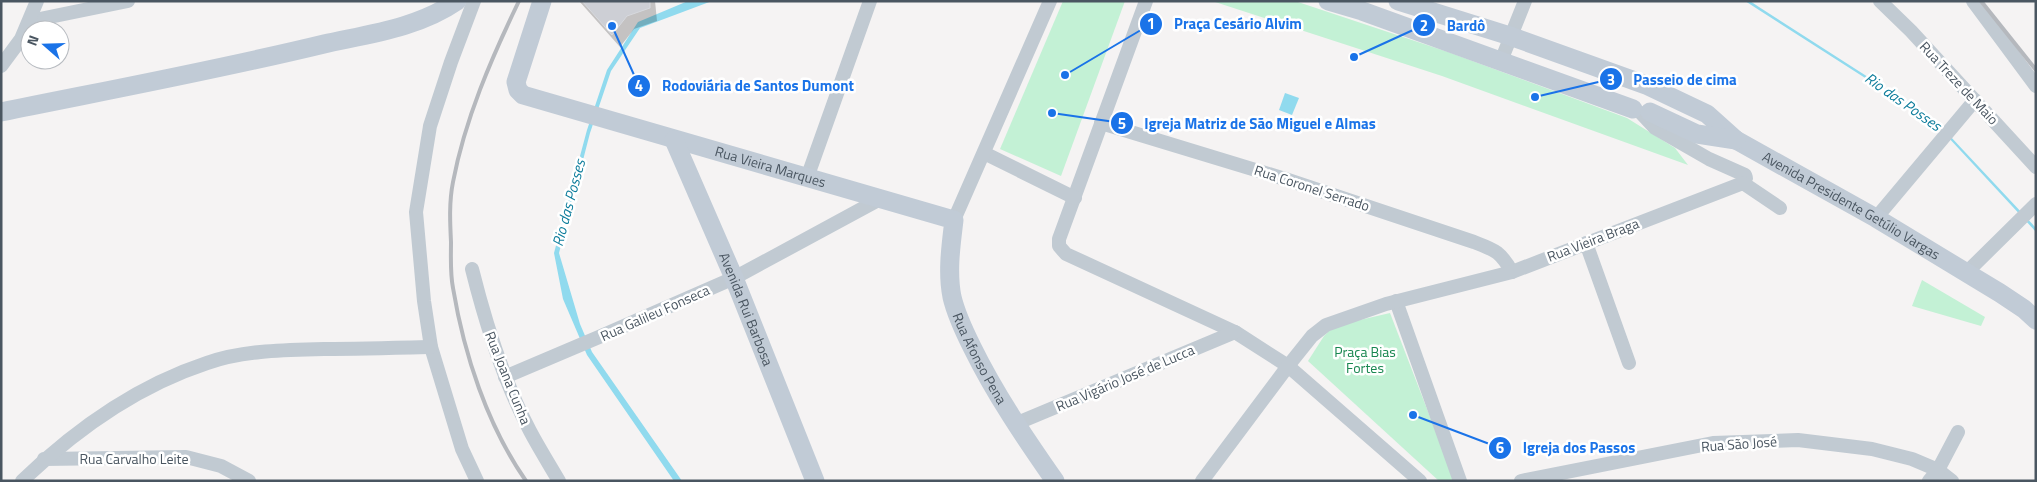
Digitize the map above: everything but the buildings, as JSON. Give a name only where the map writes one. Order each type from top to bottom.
[{"type":"main road","points":[[1,112],[284,54],[381,31],[421,21],[456,1]]},
{"type":"main road","name":"Rua Vieira Marques","points":[[542,1],[516,82],[518,90],[523,95],[954,220]]},
{"type":"main road","name":"Avenida Presidente Getúlio Vargas","points":[[1328,1],[1362,11],[1501,60],[1697,134],[1736,140]]},
{"type":"main road","name":"Avenida Presidente Getúlio Vargas","points":[[1398,1],[1510,36],[1650,87],[1706,114],[1736,140],[1876,218],[2024,309],[2036,320]]},
{"type":"main road","points":[[1641,112],[1629,101],[1631,93],[1637,87],[1650,87]]},
{"type":"main road","name":"Avenida Rui Barbosa","points":[[674,140],[734,278],[815,481]]},
{"type":"main road","name":"Rua Afonso Pena","points":[[954,220],[950,260],[952,296],[962,325],[980,362],[1015,424],[1055,481]]},
{"type":"street","points":[[30,20],[37,1]]},
{"type":"street","points":[[30,20],[128,1]]},
{"type":"street","points":[[474,1],[430,126],[416,212],[424,301],[431,348],[462,449],[477,481]]},
{"type":"street","points":[[807,178],[870,1]]},
{"type":"street","points":[[954,220],[1050,1]]},
{"type":"street","points":[[1146,1],[1059,240],[1059,246],[1066,254],[1235,332],[1288,366],[1420,481]]},
{"type":"street","points":[[1501,60],[1525,1]]},
{"type":"street","name":"Rua Treze de Maio","points":[[1880,1],[1911,31],[2036,167]]},
{"type":"street","points":[[1973,1],[2036,86]]},
{"type":"street","points":[[1,66],[20,40]]},
{"type":"street","points":[[1876,218],[1975,100]]},
{"type":"street","points":[[1641,112],[1655,128],[1709,159],[1745,175],[1746,178],[1743,182],[1780,208]]},
{"type":"street","name":"Rua Coronel Serrado","points":[[1101,123],[1285,179],[1466,239],[1494,250],[1503,257],[1512,272]]},
{"type":"street","points":[[984,153],[1075,198]]},
{"type":"street","name":"Rua Vieira Braga","points":[[1396,301],[1512,272],[1743,182]]},
{"type":"street","name":"Rua Galileu Fonseca","points":[[505,377],[599,338],[734,278],[880,199]]},
{"type":"street","points":[[1966,274],[2034,206]]},
{"type":"street","points":[[1586,243],[1629,363]]},
{"type":"street","name":"Rua Joana Cunha","points":[[472,268],[483,311],[505,377],[530,431],[559,481]]},
{"type":"street","points":[[1202,481],[1312,336],[1326,325],[1396,301],[1460,481]]},
{"type":"street","name":"Rua Vigário José de Lucca","points":[[1015,424],[1235,332]]},
{"type":"street","points":[[22,481],[44,459],[101,415],[147,388],[208,362],[247,354],[292,350],[431,348]]},
{"type":"street","points":[[1934,476],[1958,432]]},
{"type":"street","name":"Rua São José","points":[[1521,481],[1713,443],[1798,440],[1872,449],[1912,460],[1934,476],[1952,481]]},
{"type":"street","name":"Rua Carvalho Leite","points":[[44,459],[186,457],[221,466],[249,481]]},
{"type":"green space","points":[[1063,1],[1125,1],[1061,176],[1000,149]]},
{"type":"green space","points":[[1212,1],[1295,1],[1448,52],[1627,118],[1675,148],[1688,165],[1442,76]]},
{"type":"green space","points":[[1922,280],[1985,317],[1981,326],[1912,306]]},
{"type":"green space","name":"Praça Bias Fortes","points":[[1390,313],[1454,479],[1451,481],[1439,481],[1308,361],[1324,336],[1334,326]]},
{"type":"water","name":"Rio das Posses","points":[[688,1],[712,1],[640,28],[611,71],[590,133],[559,253],[580,324],[592,352],[682,481],[674,481],[587,355],[563,299],[554,253],[587,130],[607,70],[638,22]]},
{"type":"water","name":"Rio das Posses","points":[[1745,1],[1750,1],[1935,120],[2036,228],[2036,232],[1934,122]]},
{"type":"water","points":[[1285,93],[1299,98],[1292,115],[1279,110]]},
{"type":"railway","points":[[519,1],[489,67],[464,135],[452,190],[450,220],[452,282],[471,363],[479,388],[500,437],[526,481]]},
{"type":"railway","points":[[1981,1],[2036,70]]},
{"type":"place","name":"Rodoviária de Santos Dumont","points":[[612,26]]},
{"type":"place","name":"Bardô","points":[[1354,57]]},
{"type":"place","name":"Praça Cesário Alvim","points":[[1065,75]]},
{"type":"place","name":"Passeio de cima","points":[[1535,97]]},
{"type":"place","name":"Igreja Matriz de São Miguel e Almas","points":[[1052,113]]},
{"type":"place","name":"Igreja dos Passos","points":[[1413,415]]}]
